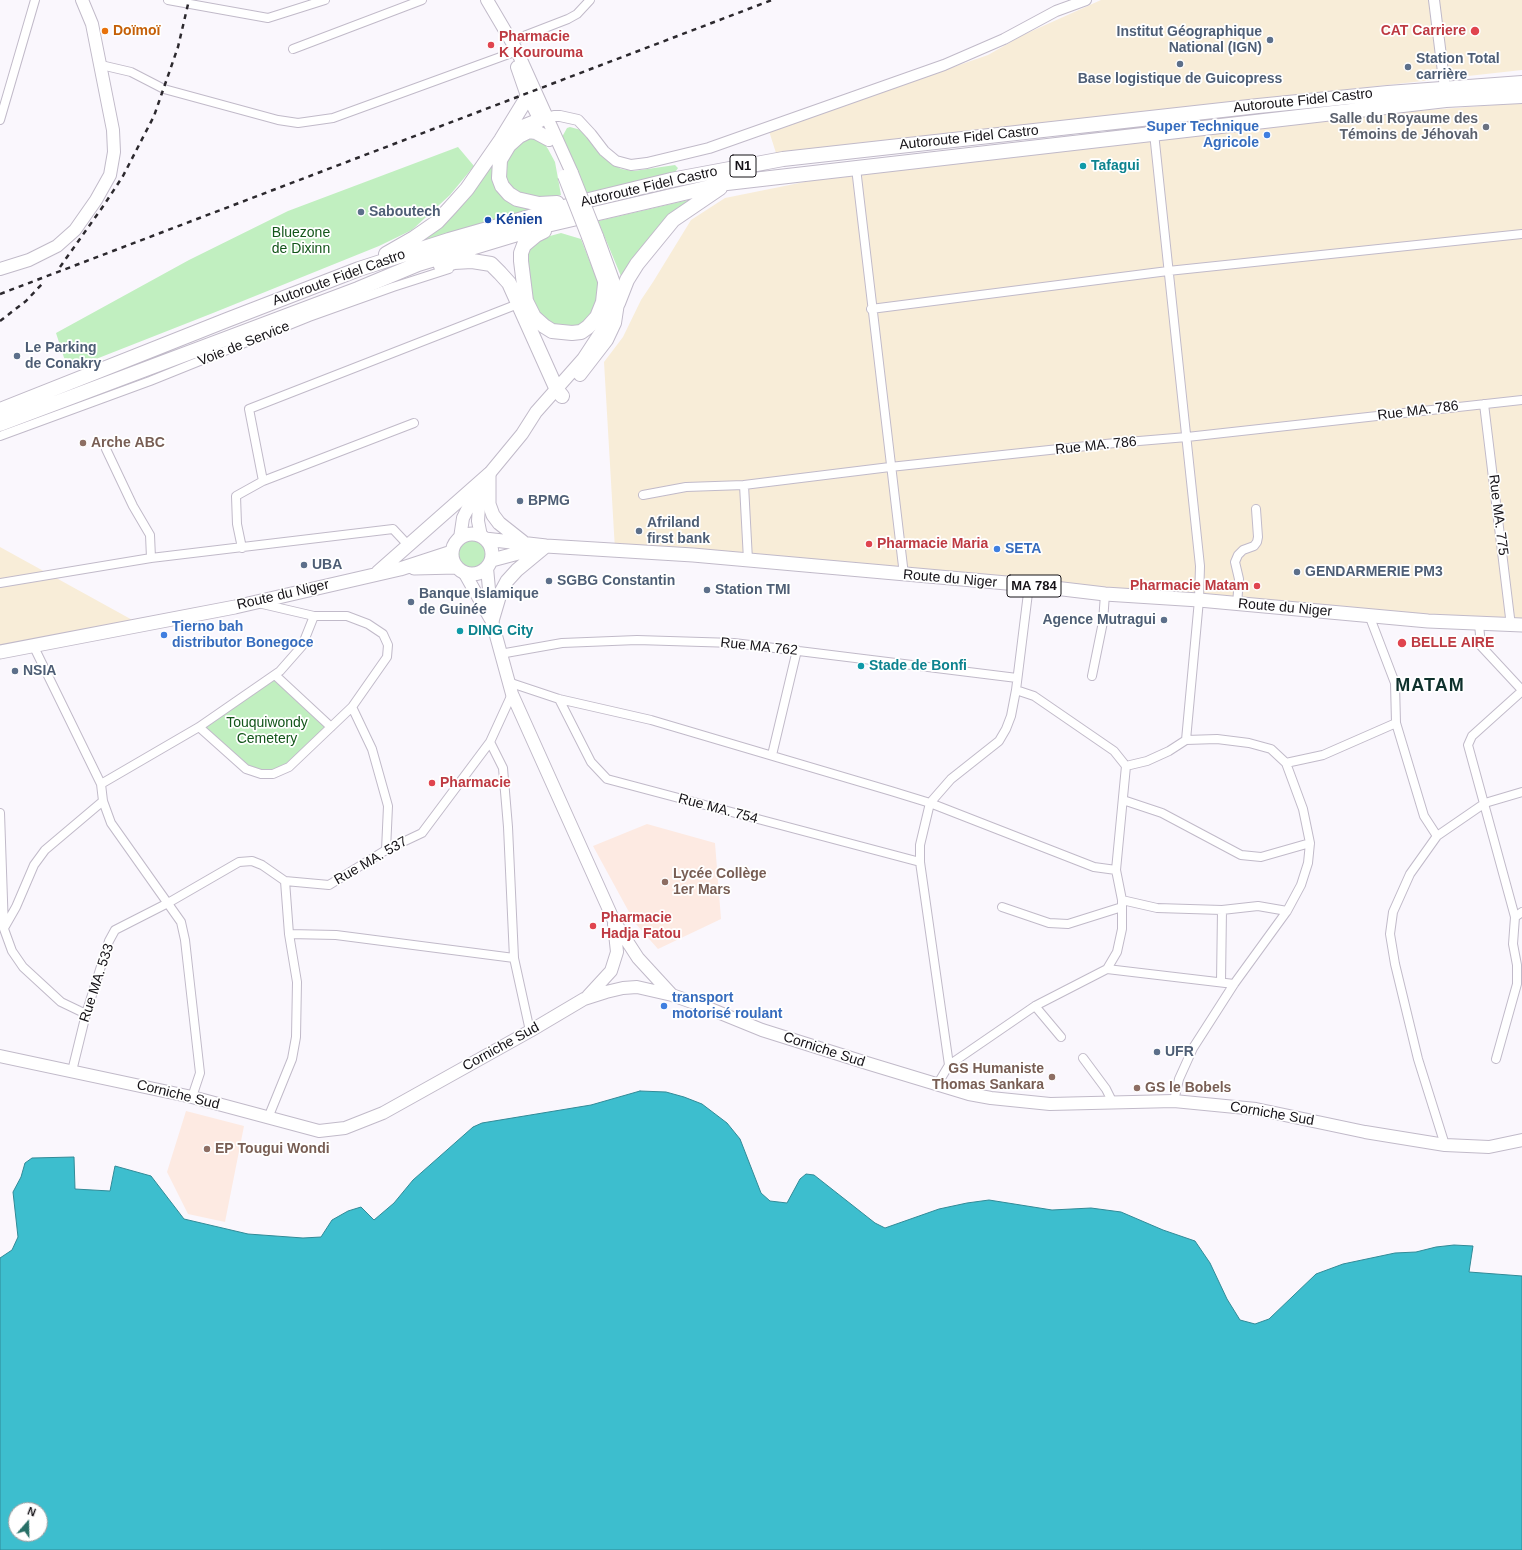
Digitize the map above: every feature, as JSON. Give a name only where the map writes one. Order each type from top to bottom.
[{"type":"highway","name":"Autoroute Fidel Castro","points":[[0,410],[219,322],[359,269],[449,240],[589,200],[671,180],[783,159],[1258,106],[1445,88],[1522,83]]},
{"type":"highway","points":[[359,269],[414,238],[437,222],[467,189],[501,140],[528,96]]},
{"type":"highway","name":"Autoroute Fidel Castro","points":[[0,424],[358,289],[418,264],[564,221],[727,183],[1446,100],[1522,96]]},
{"type":"highway","points":[[501,140],[521,127],[546,125]]},
{"type":"highway","points":[[546,125],[519,136],[509,144],[500,160],[499,178],[502,186],[508,194],[517,200],[539,204],[589,200]]},
{"type":"highway","points":[[618,303],[627,280],[637,264],[673,220],[727,183]]},
{"type":"highway","points":[[564,221],[536,235],[524,245],[521,253],[526,301],[534,317],[552,331],[572,333],[581,332],[597,317],[603,302],[605,284]]},
{"type":"highway","points":[[358,289],[454,262],[472,260],[490,264],[509,283],[559,393]]},
{"type":"main road","points":[[0,269],[29,260],[57,246],[76,230],[96,200],[110,175],[114,152],[113,130],[92,24],[82,0]]},
{"type":"main road","points":[[377,573],[488,474],[522,434],[536,412],[559,393],[596,356],[607,340],[614,323],[618,303],[614,283],[568,174],[512,46],[487,0]]},
{"type":"main road","points":[[512,46],[526,93],[546,125]]},
{"type":"main road","points":[[559,393],[600,333],[607,316],[608,301],[593,236]]},
{"type":"main road","points":[[460,538],[463,518],[488,474]]},
{"type":"main road","points":[[488,474],[489,504],[493,515],[499,523],[523,542]]},
{"type":"main road","points":[[480,488],[478,521],[483,537],[492,549],[490,564],[492,621],[512,694],[614,921],[638,958],[672,995]]},
{"type":"main road","points":[[483,537],[474,534],[467,534],[460,538],[453,546],[452,552],[454,563],[461,570],[492,621]]},
{"type":"main road","name":"Route du Niger","points":[[483,537],[546,546],[693,555],[1029,585],[1105,594],[1199,600],[1517,626]]},
{"type":"main road","points":[[492,621],[500,594],[507,581],[517,570],[546,546]]},
{"type":"main road","name":"Route du Niger","points":[[490,564],[546,546]]},
{"type":"main road","name":"Route du Niger","points":[[0,652],[254,602],[400,569],[452,552]]},
{"type":"main road","points":[[461,570],[476,574],[490,564]]},
{"type":"main road","name":"Route du Niger","points":[[400,569],[461,570]]},
{"type":"main road","points":[[584,999],[599,985],[611,970],[617,952],[614,921]]},
{"type":"main road","name":"Corniche Sud","points":[[0,1056],[72,1070],[192,1097],[320,1131],[345,1128],[383,1112],[530,1031],[584,999],[623,988],[637,987],[672,995],[762,1030],[937,1085],[969,1094],[991,1098],[1050,1104],[1174,1100],[1256,1109],[1365,1132],[1445,1144],[1489,1147],[1522,1140]]},
{"type":"street","points":[[0,120],[4,89],[35,0]]},
{"type":"street","points":[[168,0],[188,5],[268,18],[325,0]]},
{"type":"street","points":[[293,49],[422,0]]},
{"type":"street","points":[[101,65],[131,72],[164,89],[278,120],[298,122],[333,118],[512,46],[577,14],[590,0]]},
{"type":"street","points":[[546,125],[564,121],[582,125],[604,151],[616,161],[632,165],[647,164],[709,148],[944,65],[1004,39],[1056,11],[1086,0]]},
{"type":"street","points":[[1434,0],[1445,88]]},
{"type":"street","points":[[1154,134],[1200,566],[1199,600],[1186,740]]},
{"type":"street","points":[[856,168],[871,309],[904,575]]},
{"type":"street","points":[[871,309],[1168,271],[1522,234]]},
{"type":"street","name":"Voie de Service","points":[[0,436],[150,381],[309,317],[457,267],[490,264]]},
{"type":"street","points":[[263,481],[249,409],[518,304]]},
{"type":"street","name":"Rue MA. 786","points":[[643,495],[686,487],[744,485],[890,467],[1115,443],[1187,437],[1522,400]]},
{"type":"street","name":"Rue MA. 775","points":[[1484,404],[1517,626]]},
{"type":"street","points":[[242,548],[237,524],[236,496],[263,481],[414,423]]},
{"type":"street","points":[[106,449],[133,506],[150,535],[151,558]]},
{"type":"street","points":[[744,485],[748,560]]},
{"type":"street","points":[[1237,604],[1239,579],[1235,562],[1238,555],[1243,550],[1254,546],[1257,542],[1256,509]]},
{"type":"street","points":[[0,582],[151,558],[394,529],[408,545]]},
{"type":"street","points":[[949,1065],[920,862],[920,845],[930,803],[951,779],[999,742],[1011,716],[1016,690],[1029,585]]},
{"type":"street","points":[[1092,676],[1103,622],[1105,594]]},
{"type":"street","points":[[199,727],[246,769],[261,774],[273,774],[289,767],[352,708],[387,657],[388,645],[383,634],[368,624],[347,616],[314,616],[254,602]]},
{"type":"street","points":[[1369,615],[1395,683],[1396,723],[1424,816],[1437,836]]},
{"type":"street","points":[[101,784],[199,727],[280,671],[302,646],[314,616]]},
{"type":"street","points":[[1479,624],[1481,646],[1522,690],[1472,736],[1468,745],[1515,917],[1512,944],[1517,965],[1517,984],[1496,1059]]},
{"type":"street","name":"Rue MA 762","points":[[500,654],[562,643],[637,640],[734,643],[1017,678]]},
{"type":"street","points":[[33,645],[101,784],[103,801],[111,822],[181,922],[185,940],[200,1073],[192,1097]]},
{"type":"street","points":[[772,755],[797,650]]},
{"type":"street","points":[[274,675],[331,727]]},
{"type":"street","points":[[508,682],[558,699],[652,720],[930,803],[1094,867],[1116,870]]},
{"type":"street","points":[[937,1085],[949,1065],[1035,1006],[1107,969],[1117,952],[1122,929],[1122,904],[1116,870],[1126,766],[1114,751],[1034,696],[1016,690]]},
{"type":"street","name":"Rue MA. 537","points":[[168,903],[238,862],[252,861],[262,865],[284,881],[328,886],[386,850],[422,833],[490,742],[512,694]]},
{"type":"street","name":"Rue MA. 754","points":[[558,699],[591,762],[607,779],[920,862]]},
{"type":"street","points":[[352,708],[372,749],[388,806],[386,850]]},
{"type":"street","points":[[1286,763],[1322,755],[1396,723]]},
{"type":"street","points":[[1126,766],[1147,761],[1169,751],[1186,740],[1217,739],[1249,743],[1271,749],[1286,763],[1303,809],[1310,842],[1308,863],[1301,885],[1287,911],[1234,984],[1193,1048],[1179,1079],[1174,1100]]},
{"type":"street","points":[[490,742],[503,768],[509,842],[514,958],[530,1031]]},
{"type":"street","points":[[1445,1144],[1418,1059],[1395,964],[1390,934],[1393,912],[1410,874],[1437,836],[1485,803],[1522,792]]},
{"type":"street","points":[[1123,800],[1162,813],[1241,855],[1261,857],[1310,842]]},
{"type":"street","points":[[4,929],[16,907],[34,865],[45,850],[103,801]]},
{"type":"street","points":[[0,812],[4,929],[12,951],[23,967],[61,1002],[86,1014]]},
{"type":"street","points":[[268,1118],[292,1059],[296,1037],[297,982],[284,881]]},
{"type":"street","name":"Rue MA. 533","points":[[72,1070],[86,1014],[109,941],[115,930],[168,903]]},
{"type":"street","points":[[1002,908],[1049,923],[1068,924],[1122,904],[1157,908],[1222,910],[1258,906],[1287,911]]},
{"type":"street","points":[[1221,982],[1222,910]]},
{"type":"street","points":[[1515,917],[1522,912]]},
{"type":"street","points":[[290,934],[336,935],[514,958]]},
{"type":"street","points":[[1107,969],[1234,984]]},
{"type":"street","points":[[1035,1006],[1061,1037]]},
{"type":"street","points":[[1083,1058],[1106,1089],[1113,1103]]},
{"type":"shaded area","points":[[1101,0],[1522,0],[1522,70],[776,153],[769,131],[988,55],[1023,35]]},
{"type":"shaded area","points":[[1522,103],[1522,625],[615,550],[604,362],[623,337],[641,300],[691,220],[725,198],[839,175],[961,158],[1415,111]]},
{"type":"shaded area","points":[[0,547],[136,622],[0,650]]},
{"type":"shaded area","name":"Lycée Collège 1er Mars","points":[[647,824],[715,843],[721,919],[658,949],[635,923],[593,846]]},
{"type":"shaded area","name":"EP Tougui Wondi","points":[[186,1111],[244,1126],[225,1222],[188,1214],[167,1172]]},
{"type":"green space","points":[[570,127],[581,130],[587,135],[598,152],[608,161],[621,169],[634,171],[675,165],[678,168],[674,174],[587,194],[562,137],[567,128]]},
{"type":"green space","points":[[534,136],[540,138],[555,162],[561,195],[544,199],[522,198],[505,180],[507,159],[523,140]]},
{"type":"green space","name":"Bluezone de Dixinn","points":[[458,147],[474,166],[450,195],[412,230],[379,246],[68,370],[56,333],[189,260],[288,211]]},
{"type":"green space","points":[[502,151],[499,188],[551,208],[412,244]]},
{"type":"green space","points":[[701,197],[623,281],[598,221]]},
{"type":"green space","points":[[561,233],[581,239],[602,293],[601,304],[579,328],[548,324],[534,307],[525,262],[531,246],[539,239]]},
{"type":"green space","points":[[477,536],[486,541],[490,547],[490,561],[486,567],[477,572],[469,572],[460,567],[456,561],[455,550],[460,541],[466,537]]},
{"type":"green space","name":"Touquiwondy Cemetery","points":[[275,678],[326,726],[287,766],[273,774],[246,766],[203,727]]},
{"type":"water","points":[[640,1091],[666,1092],[702,1104],[727,1123],[740,1139],[761,1193],[770,1201],[787,1203],[800,1179],[806,1174],[814,1175],[875,1223],[885,1228],[939,1209],[989,1200],[1052,1210],[1091,1208],[1121,1212],[1163,1230],[1195,1241],[1210,1263],[1227,1299],[1240,1320],[1255,1324],[1269,1319],[1316,1274],[1343,1264],[1395,1253],[1416,1252],[1436,1247],[1454,1245],[1473,1246],[1469,1272],[1522,1276],[1522,1550],[0,1550],[0,1258],[12,1250],[18,1237],[13,1192],[21,1177],[25,1163],[32,1158],[74,1157],[75,1189],[110,1191],[115,1166],[151,1176],[184,1219],[248,1234],[303,1238],[321,1237],[332,1220],[348,1211],[361,1207],[374,1220],[394,1203],[413,1180],[473,1127],[482,1123],[591,1105]]},
{"type":"railway","points":[[60,267],[123,176],[154,116],[178,47],[189,0]]},
{"type":"railway","points":[[0,294],[772,0]]},
{"type":"railway","points":[[0,321],[26,301],[42,284]]},
{"type":"place","name":"Doïmoï","points":[[105,31]]},
{"type":"place","name":"CAT Carriere","points":[[1475,31]]},
{"type":"place","name":"Institut Géographique National (IGN)","points":[[1270,40]]},
{"type":"place","name":"Pharmacie K Kourouma","points":[[491,45]]},
{"type":"place","name":"Base logistique de Guicopress","points":[[1180,64]]},
{"type":"place","name":"Station Total carrière","points":[[1408,67]]},
{"type":"place","name":"Salle du Royaume des Témoins de Jéhovah","points":[[1486,127]]},
{"type":"place","name":"Super Technique Agricole","points":[[1267,135]]},
{"type":"place","name":"Tafagui","points":[[1083,166]]},
{"type":"place","name":"Saboutech","points":[[361,212]]},
{"type":"place","name":"Kénien","points":[[488,220]]},
{"type":"place","name":"Le Parking de Conakry","points":[[17,356]]},
{"type":"place","name":"Arche ABC","points":[[83,443]]},
{"type":"place","name":"BPMG","points":[[520,501]]},
{"type":"place","name":"Afriland first bank","points":[[639,531]]},
{"type":"place","name":"Pharmacie Maria","points":[[869,544]]},
{"type":"place","name":"SETA","points":[[997,549]]},
{"type":"place","name":"UBA","points":[[304,565]]},
{"type":"place","name":"GENDARMERIE PM3","points":[[1297,572]]},
{"type":"place","name":"SGBG Constantin","points":[[549,581]]},
{"type":"place","name":"Pharmacie Matam","points":[[1257,586]]},
{"type":"place","name":"Station TMI","points":[[707,590]]},
{"type":"place","name":"Banque Islamique de Guinée","points":[[411,602]]},
{"type":"place","name":"Agence Mutragui","points":[[1164,620]]},
{"type":"place","name":"DING City","points":[[460,631]]},
{"type":"place","name":"Tierno bah distributor Bonegoce","points":[[164,635]]},
{"type":"place","name":"BELLE AIRE","points":[[1402,643]]},
{"type":"place","name":"Stade de Bonfi","points":[[861,666]]},
{"type":"place","name":"NSIA","points":[[15,671]]},
{"type":"place","name":"Pharmacie","points":[[432,783]]},
{"type":"place","name":"Lycée Collège 1er Mars","points":[[665,882]]},
{"type":"place","name":"Pharmacie Hadja Fatou","points":[[593,926]]},
{"type":"place","name":"transport motorisé roulant","points":[[664,1006]]},
{"type":"place","name":"UFR","points":[[1157,1052]]},
{"type":"place","name":"GS Humaniste Thomas Sankara","points":[[1052,1077]]},
{"type":"place","name":"GS le Bobels","points":[[1137,1088]]},
{"type":"place","name":"EP Tougui Wondi","points":[[207,1149]]},
{"type":"district","name":"MATAM","points":[[1430,686]]}]
